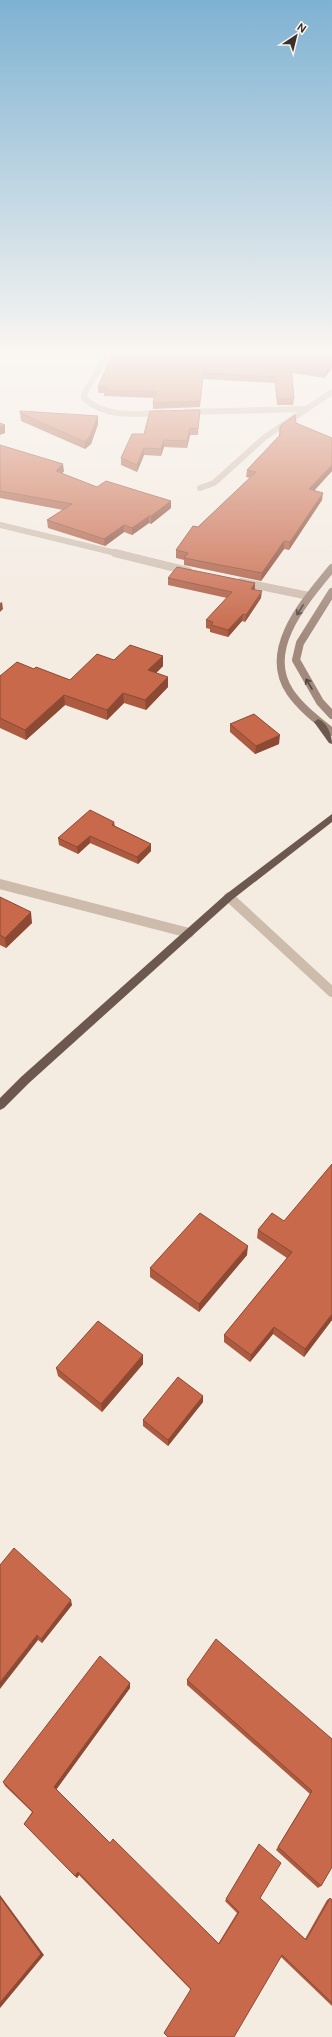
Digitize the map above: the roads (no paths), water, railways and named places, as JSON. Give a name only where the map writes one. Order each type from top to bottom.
[{"type":"highway","points":[[318,722],[332,741]]},
{"type":"highway","points":[[0,1105],[25,1080],[229,897],[332,817]]},
{"type":"main road","points":[[332,568],[309,596],[289,628],[281,649],[280,665],[285,685],[296,703],[332,732]]},
{"type":"main road","points":[[332,592],[300,643],[296,660],[320,702],[332,715]]},
{"type":"street","points":[[200,488],[220,479],[252,449]]},
{"type":"street","points":[[0,525],[195,572]]},
{"type":"street","points":[[233,580],[309,596]]},
{"type":"street","points":[[0,884],[189,933]]},
{"type":"street","points":[[229,897],[332,992]]}]
